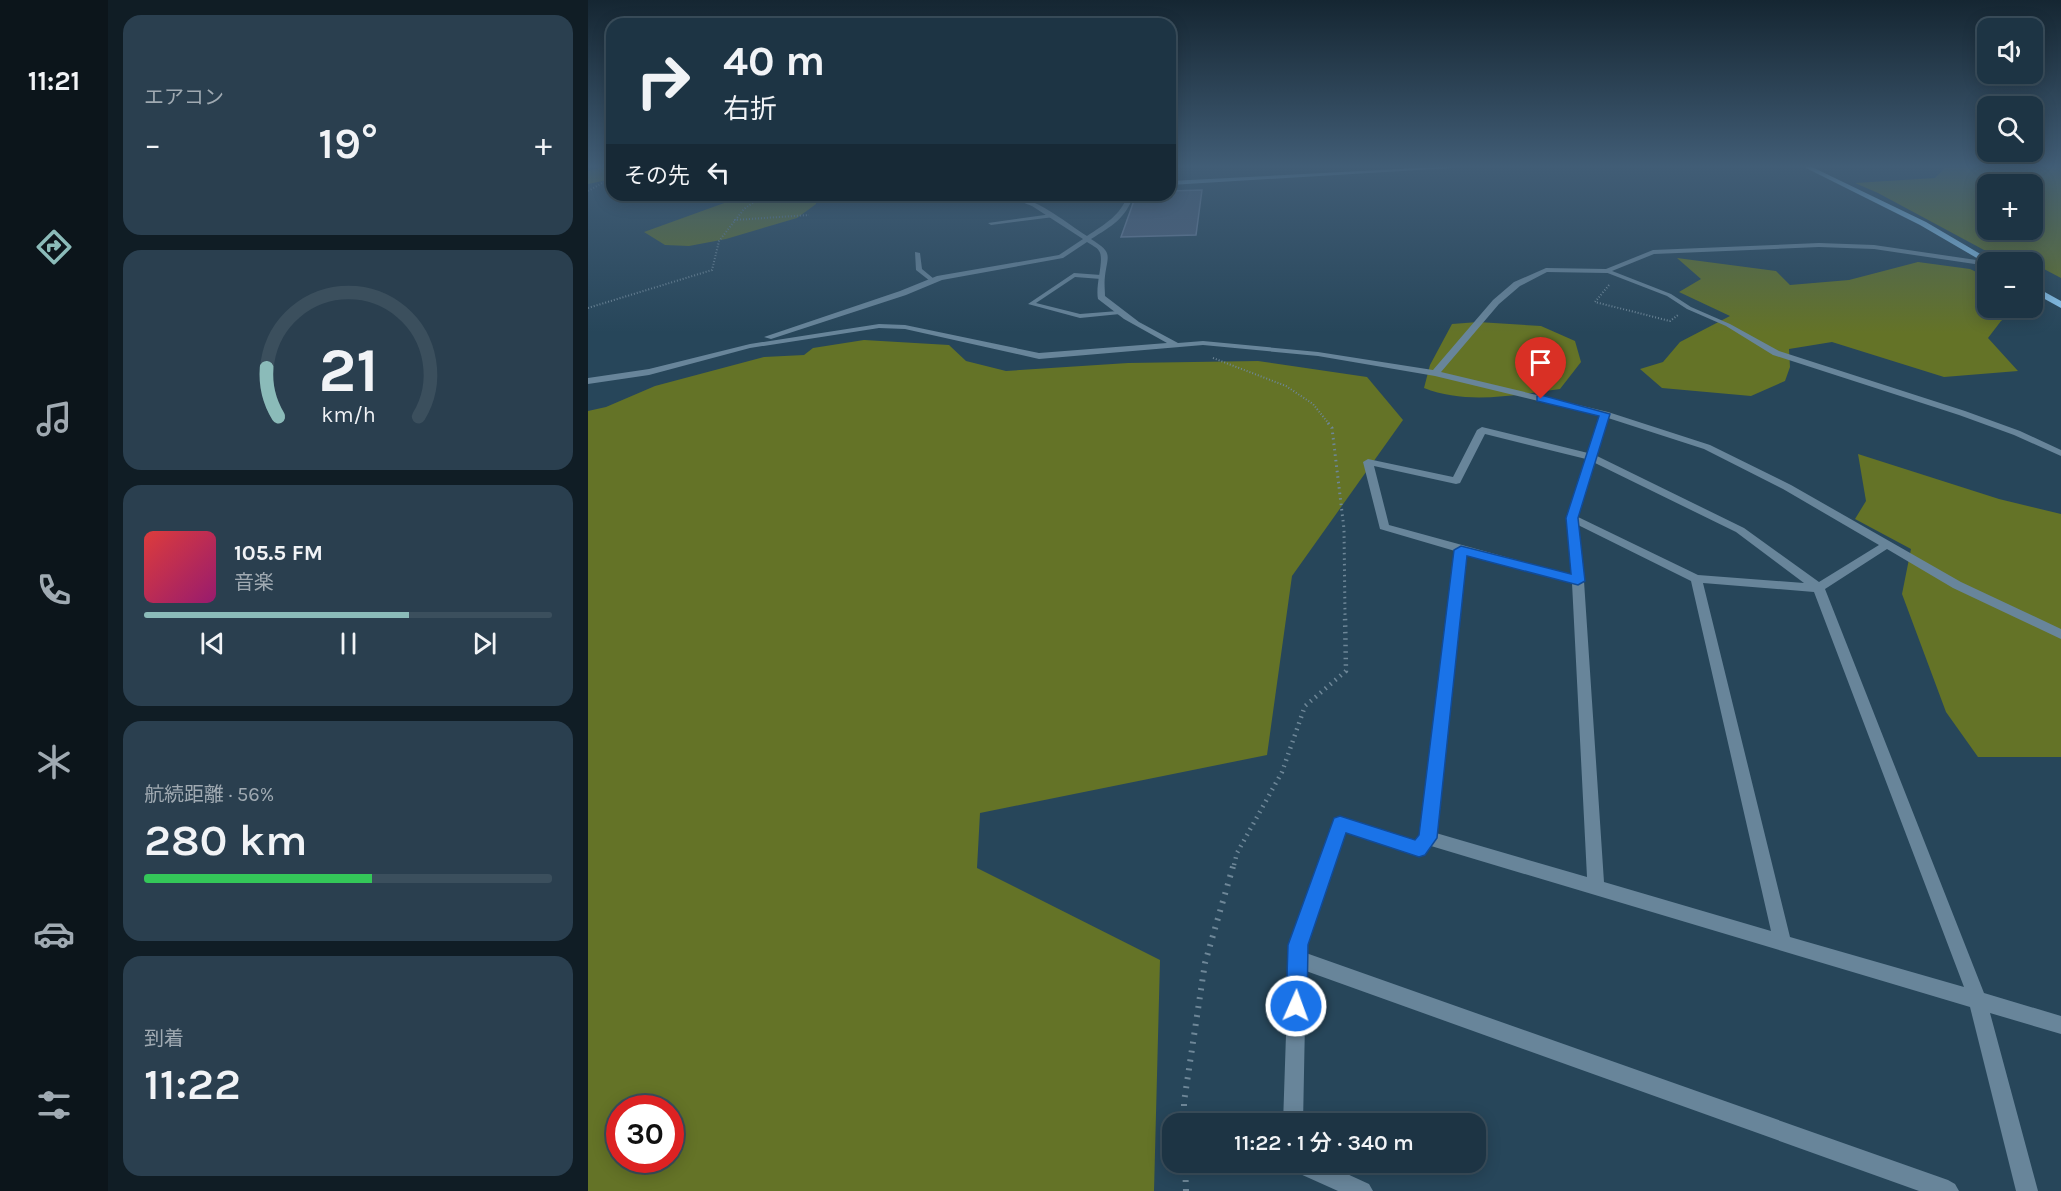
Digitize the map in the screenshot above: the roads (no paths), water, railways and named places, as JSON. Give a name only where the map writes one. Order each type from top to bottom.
[{"type":"main road","points":[[1923,223],[1977,255]]},
{"type":"main road","points":[[2043,294],[2061,305]]},
{"type":"street","points":[[1062,223],[1102,249],[1106,260],[1101,277],[1101,297],[1118,313],[1146,331],[1176,344]]},
{"type":"street","points":[[750,346],[762,339],[903,293],[932,280],[1061,257],[1112,223]]},
{"type":"street","points":[[1435,373],[1496,302],[1517,284],[1546,270],[1607,271],[1653,252],[1819,245],[1874,248],[1977,261]]},
{"type":"street","points":[[588,381],[649,372],[750,346],[879,326],[905,327],[1040,356],[1176,344],[1203,344],[1318,354],[1435,373],[1605,414],[1707,447],[1787,487],[1957,585],[2061,634]]},
{"type":"street","points":[[1596,887],[1578,581],[1572,518],[1605,414]]},
{"type":"street","points":[[1578,581],[1384,527],[1368,462],[1456,481],[1482,430],[1591,457],[1740,530],[1819,588],[1977,998],[2027,1191]]},
{"type":"street","points":[[1572,518],[1696,579],[1819,588],[1886,545]]},
{"type":"street","points":[[1293,1113],[1298,945],[1340,824],[1419,849],[1428,838],[1461,550]]},
{"type":"street","points":[[1696,579],[1782,941]]},
{"type":"street","points":[[1428,838],[1977,998],[2061,1025]]},
{"type":"street","points":[[1298,959],[1947,1191]]},
{"type":"street","points":[[1321,1173],[1362,1191]]},
{"type":"lane","points":[[992,224],[1003,223]]},
{"type":"lane","points":[[917,253],[919,270],[932,280]]},
{"type":"lane","points":[[1607,271],[1669,295],[1689,308],[1728,325],[1776,353],[1962,413],[2017,433],[2061,453]]},
{"type":"lane","points":[[1101,277],[1074,275],[1030,304],[1080,316],[1118,313]]}]
